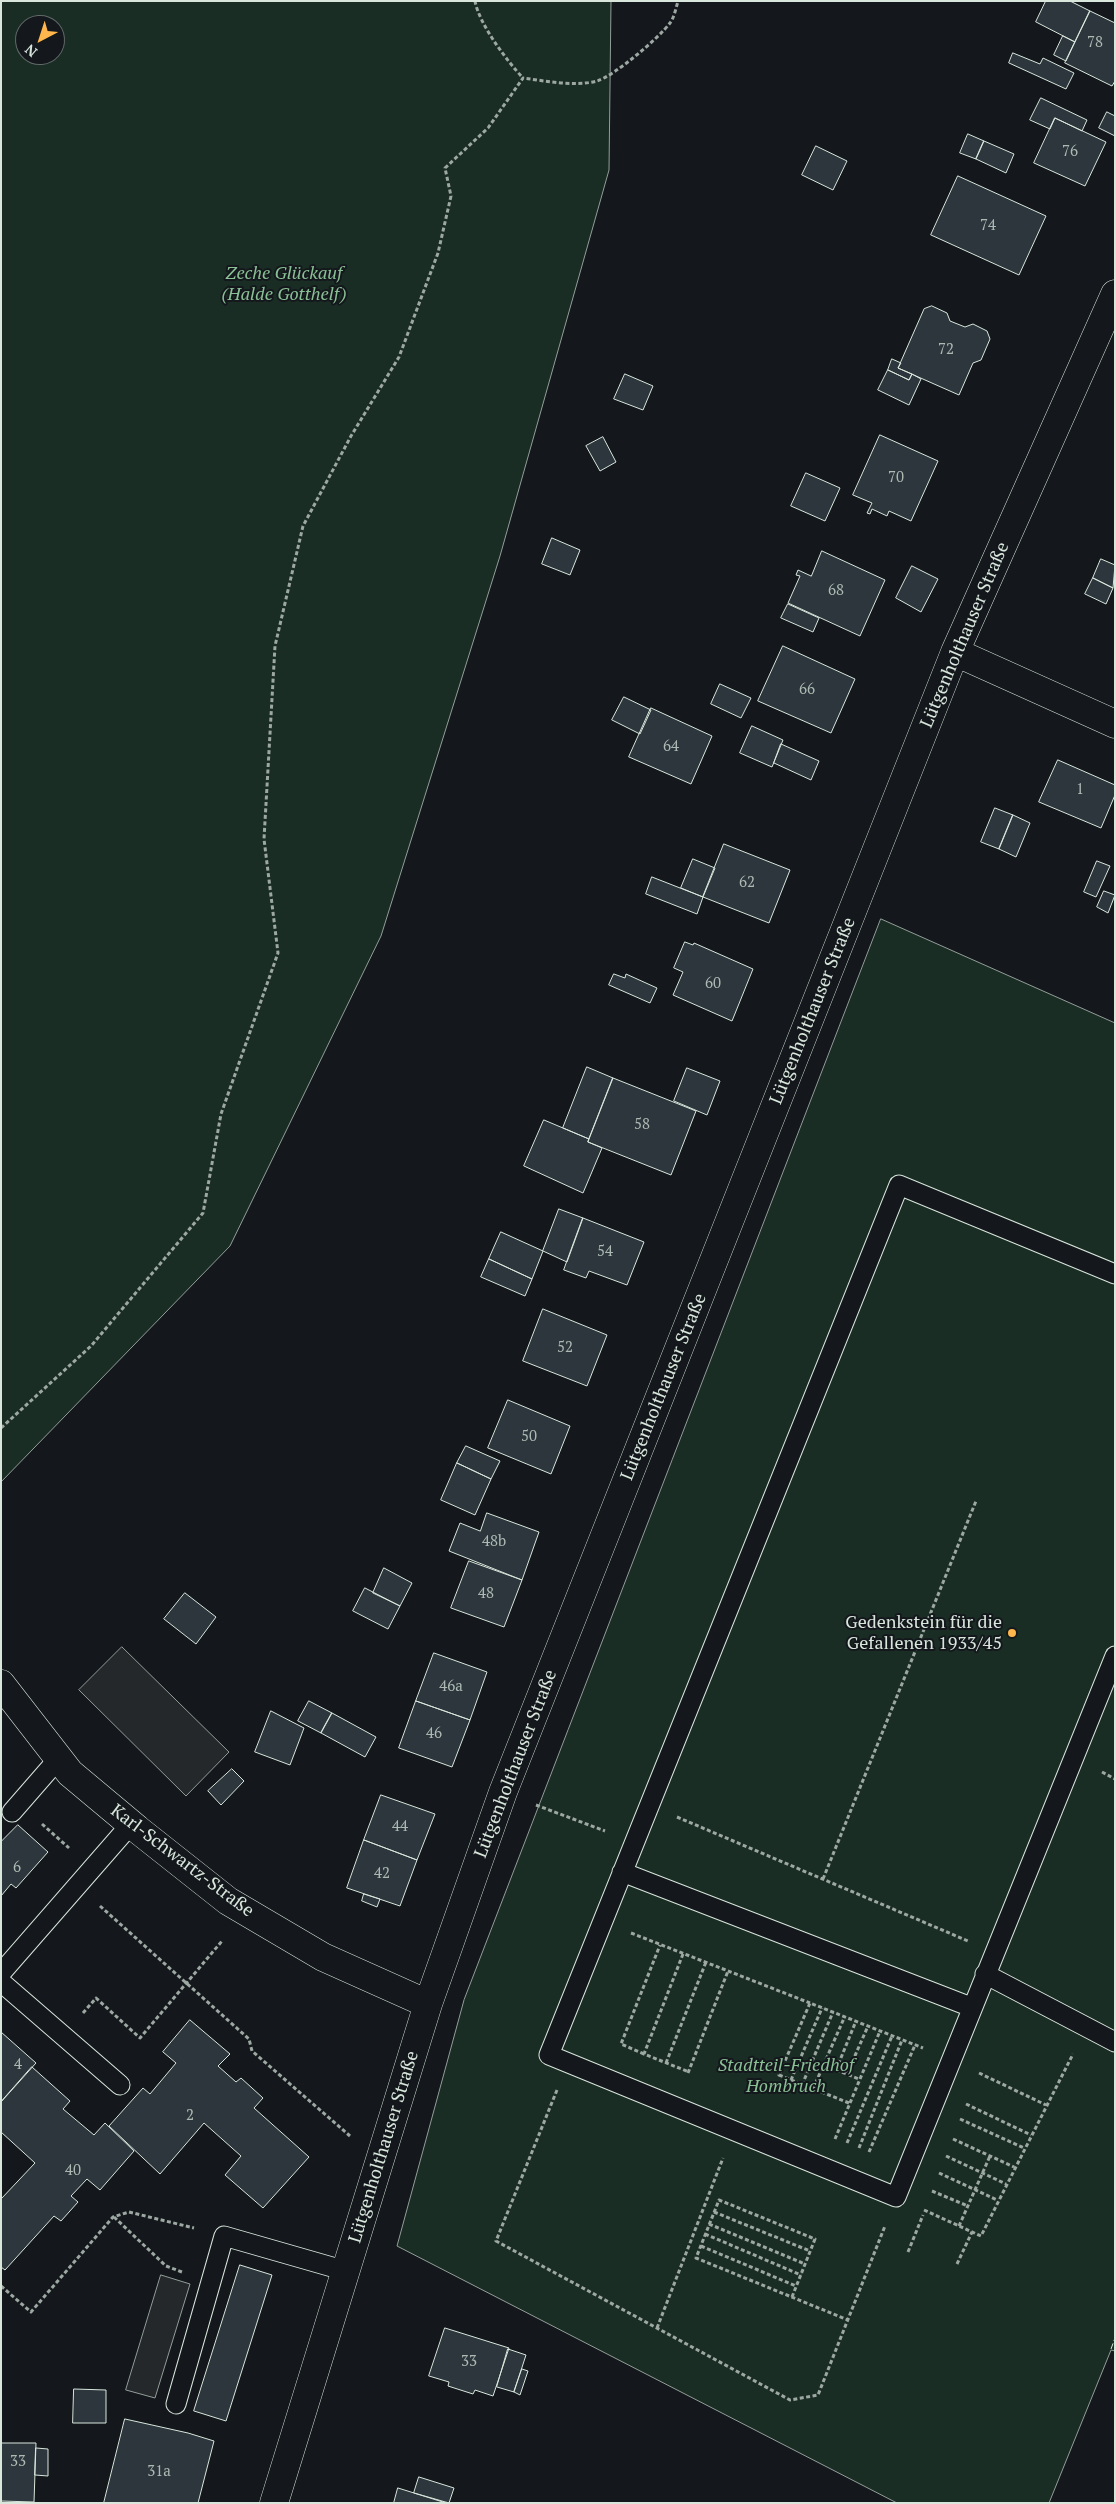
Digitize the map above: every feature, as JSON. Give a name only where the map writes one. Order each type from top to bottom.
[{"type":"street","name":"Lütgenholthauser Straße","points":[[274,2503],[428,2004],[503,1792],[955,652],[1115,294]]},
{"type":"street","points":[[955,652],[1115,724]]},
{"type":"street","name":"Karl-Schwartz-Straße","points":[[1,1684],[70,1773],[130,1824],[228,1901],[323,1958],[428,2004]]},
{"type":"lane","points":[[1115,1274],[899,1184],[549,2054],[896,2198],[971,2007],[1115,1656]]},
{"type":"lane","points":[[15,1808],[58,1758]]},
{"type":"lane","points":[[1,1973],[130,1824]]},
{"type":"lane","points":[[622,1872],[971,2007]]},
{"type":"lane","points":[[985,1974],[1115,2042]]},
{"type":"lane","points":[[1,1982],[120,2084]]},
{"type":"lane","points":[[176,2404],[224,2236],[346,2271]]},
{"type":"path","points":[[474,1],[492,36],[509,63],[523,78],[562,83],[597,81],[625,63],[654,40],[671,22],[678,1]]},
{"type":"path","points":[[1,1428],[91,1346],[203,1213],[221,1114],[278,953],[264,839],[276,646],[303,526],[351,436],[399,357],[438,253],[451,196],[446,168],[488,128],[523,78]]},
{"type":"path","points":[[823,1880],[976,1501]]},
{"type":"path","points":[[531,1803],[634,1842]]},
{"type":"path","points":[[648,1804],[994,1953]]},
{"type":"path","points":[[15,1808],[92,1868]]},
{"type":"path","points":[[77,1886],[249,2039],[252,2051],[352,2138]]},
{"type":"path","points":[[602,1922],[951,2059],[1046,2105]]},
{"type":"path","points":[[64,2036],[96,1998],[140,2038],[222,1941]]},
{"type":"path","points":[[660,1945],[621,2044],[688,2072]]},
{"type":"path","points":[[644,2054],[684,1954]]},
{"type":"path","points":[[666,2062],[706,1962]]},
{"type":"path","points":[[675,2106],[728,1971]]},
{"type":"path","points":[[810,2003],[779,2075],[849,2103]]},
{"type":"path","points":[[792,2080],[822,2008]]},
{"type":"path","points":[[802,2085],[833,2012]]},
{"type":"path","points":[[813,2089],[845,2016]]},
{"type":"path","points":[[836,2070],[856,2022]]},
{"type":"path","points":[[847,2074],[868,2026]]},
{"type":"path","points":[[568,2062],[496,2240],[790,2400],[818,2395],[896,2198],[981,2236],[997,2200],[1087,2027]]},
{"type":"path","points":[[880,2031],[834,2138],[846,2143],[869,2152],[915,2045]]},
{"type":"path","points":[[846,2143],[892,2036]]},
{"type":"path","points":[[859,2148],[902,2040]]},
{"type":"path","points":[[824,2065],[859,2079]]},
{"type":"path","points":[[935,2099],[1031,2135]]},
{"type":"path","points":[[935,2099],[1024,2148]]},
{"type":"path","points":[[657,2328],[734,2130]]},
{"type":"path","points":[[921,2134],[990,2156],[1014,2167]]},
{"type":"path","points":[[921,2134],[982,2173],[1006,2184]]},
{"type":"path","points":[[959,2226],[990,2156]]},
{"type":"path","points":[[911,2160],[997,2200]]},
{"type":"path","points":[[904,2179],[968,2206]]},
{"type":"path","points":[[792,2297],[815,2239],[718,2200],[696,2258],[848,2320]]},
{"type":"path","points":[[908,2252],[925,2210]]},
{"type":"path","points":[[1,2286],[31,2312],[113,2217],[129,2212],[224,2236]]},
{"type":"path","points":[[714,2212],[810,2251]]},
{"type":"path","points":[[113,2217],[166,2266],[211,2282]]},
{"type":"path","points":[[710,2224],[805,2264]]},
{"type":"path","points":[[957,2264],[972,2232]]},
{"type":"path","points":[[706,2234],[801,2275]]},
{"type":"path","points":[[700,2246],[796,2286]]},
{"type":"green space","name":"Zeche Glückauf (Halde Gotthelf)","points":[[1,1],[611,1],[609,170],[500,556],[381,936],[230,1246],[1,1482]]},
{"type":"green space","name":"Stadtteil-Friedhof Hombruch","points":[[881,919],[1115,1023],[1115,2351],[1111,2350],[1049,2503],[897,2503],[397,2246],[464,2000]]},
{"type":"shaded area","points":[[122,1647],[229,1752],[186,1796],[79,1690]]},
{"type":"shaded area","points":[[161,2275],[190,2284],[155,2398],[126,2390]]},
{"type":"building","points":[[1046,1],[1070,1],[1090,11],[1075,42],[1036,22]]},
{"type":"building","points":[[1090,11],[1115,23],[1115,81],[1112,86],[1065,63]]},
{"type":"building","points":[[1063,36],[1075,42],[1066,61],[1054,55]]},
{"type":"building","points":[[1013,53],[1040,64],[1043,58],[1074,73],[1066,89],[1009,63]]},
{"type":"building","points":[[1041,98],[1087,120],[1082,131],[1055,118],[1050,129],[1030,120]]},
{"type":"building","points":[[1107,112],[1115,116],[1115,136],[1099,128]]},
{"type":"building","points":[[1055,118],[1106,142],[1085,186],[1034,163]]},
{"type":"building","points":[[968,134],[984,141],[976,159],[960,153]]},
{"type":"building","points":[[984,141],[1014,154],[1006,173],[976,159]]},
{"type":"building","points":[[816,146],[847,161],[833,190],[802,175]]},
{"type":"building","points":[[958,176],[1046,216],[1019,275],[931,235]]},
{"type":"building","points":[[932,306],[947,313],[950,321],[965,327],[973,324],[987,331],[990,339],[981,360],[973,363],[959,395],[898,368],[924,309]]},
{"type":"building","points":[[892,359],[901,363],[898,368],[912,374],[909,380],[888,370]]},
{"type":"building","points":[[888,370],[909,380],[912,374],[921,379],[909,405],[878,390]]},
{"type":"building","points":[[625,374],[653,386],[643,410],[614,399]]},
{"type":"building","points":[[880,435],[938,461],[911,521],[889,511],[887,516],[872,509],[870,514],[867,513],[872,503],[853,495]]},
{"type":"building","points":[[603,437],[616,462],[600,471],[586,446]]},
{"type":"building","points":[[806,473],[840,488],[825,521],[791,506]]},
{"type":"building","points":[[552,538],[580,550],[570,575],[542,564]]},
{"type":"building","points":[[822,551],[885,580],[860,636],[788,603],[800,576],[796,575],[798,570],[811,576]]},
{"type":"building","points":[[1101,559],[1115,565],[1113,588],[1093,578]]},
{"type":"building","points":[[912,566],[938,579],[921,612],[896,598]]},
{"type":"building","points":[[1093,578],[1113,588],[1106,604],[1085,594]]},
{"type":"building","points":[[788,604],[819,618],[813,632],[781,618]]},
{"type":"building","points":[[783,646],[855,679],[831,733],[758,701]]},
{"type":"building","points":[[720,684],[751,698],[741,718],[711,704]]},
{"type":"building","points":[[624,697],[651,710],[640,734],[612,720]]},
{"type":"building","points":[[651,708],[712,736],[691,784],[629,757]]},
{"type":"building","points":[[752,726],[783,740],[772,767],[740,753]]},
{"type":"building","points":[[781,744],[819,761],[811,780],[774,763]]},
{"type":"building","points":[[1058,760],[1115,785],[1115,795],[1101,828],[1039,802]]},
{"type":"building","points":[[995,808],[1013,815],[999,849],[981,842]]},
{"type":"building","points":[[1013,815],[1030,823],[1016,857],[999,849]]},
{"type":"building","points":[[724,844],[790,870],[769,923],[703,897]]},
{"type":"building","points":[[693,859],[715,868],[703,897],[681,888]]},
{"type":"building","points":[[1097,861],[1110,866],[1096,897],[1084,892]]},
{"type":"building","points":[[652,877],[703,897],[697,914],[646,894]]},
{"type":"building","points":[[1104,891],[1115,895],[1108,913],[1097,907]]},
{"type":"building","points":[[685,942],[693,945],[694,943],[753,969],[732,1021],[673,995],[683,972],[674,968]]},
{"type":"building","points":[[614,974],[625,978],[626,974],[657,988],[650,1003],[609,985]]},
{"type":"building","points":[[587,1067],[613,1078],[589,1139],[563,1128]]},
{"type":"building","points":[[687,1068],[720,1081],[707,1115],[674,1101]]},
{"type":"building","points":[[613,1078],[696,1111],[671,1175],[588,1142]]},
{"type":"building","points":[[544,1120],[589,1139],[588,1142],[602,1148],[583,1193],[524,1166]]},
{"type":"building","points":[[559,1209],[583,1218],[567,1262],[543,1251]]},
{"type":"building","points":[[583,1218],[644,1242],[627,1285],[589,1271],[586,1278],[564,1270]]},
{"type":"building","points":[[501,1232],[543,1251],[532,1279],[489,1259]]},
{"type":"building","points":[[489,1259],[532,1279],[525,1296],[481,1277]]},
{"type":"building","points":[[543,1309],[607,1335],[587,1386],[523,1361]]},
{"type":"building","points":[[508,1400],[570,1426],[551,1474],[488,1448]]},
{"type":"building","points":[[466,1446],[500,1461],[491,1479],[457,1463]]},
{"type":"building","points":[[457,1463],[491,1479],[475,1515],[441,1500]]},
{"type":"building","points":[[487,1513],[539,1532],[522,1580],[449,1551],[460,1523],[480,1531]]},
{"type":"building","points":[[469,1561],[522,1580],[504,1627],[451,1608]]},
{"type":"building","points":[[384,1568],[412,1583],[400,1606],[373,1593]]},
{"type":"building","points":[[365,1588],[400,1606],[388,1629],[353,1611]]},
{"type":"building","points":[[185,1593],[216,1617],[196,1644],[164,1619]]},
{"type":"building","points":[[434,1653],[487,1672],[470,1720],[416,1701]]},
{"type":"building","points":[[309,1701],[332,1713],[321,1733],[298,1721]]},
{"type":"building","points":[[416,1701],[470,1720],[452,1767],[399,1748]]},
{"type":"building","points":[[271,1711],[304,1728],[290,1765],[255,1752]]},
{"type":"building","points":[[332,1713],[376,1737],[365,1757],[321,1733]]},
{"type":"building","points":[[232,1769],[244,1781],[221,1805],[208,1791]]},
{"type":"building","points":[[381,1795],[435,1814],[417,1860],[364,1840]]},
{"type":"building","points":[[18,1825],[48,1852],[16,1888],[11,1884],[1,1896],[1,1842]]},
{"type":"building","points":[[364,1840],[417,1860],[400,1906],[347,1888]]},
{"type":"building","points":[[364,1894],[380,1899],[377,1907],[362,1901]]},
{"type":"building","points":[[190,2020],[230,2054],[218,2066],[236,2082],[241,2078],[263,2098],[254,2108],[309,2157],[263,2208],[225,2175],[241,2156],[204,2123],[160,2174],[109,2126],[143,2088],[150,2094],[176,2063],[163,2052]]},
{"type":"building","points":[[1,2032],[36,2063],[1,2102]]},
{"type":"building","points":[[32,2067],[70,2101],[63,2109],[94,2135],[105,2123],[134,2151],[100,2190],[87,2179],[71,2196],[78,2202],[61,2221],[54,2216],[5,2270],[1,2267],[1,2199],[35,2163],[1,2132],[1,2102]]},
{"type":"building","points":[[240,2265],[272,2275],[226,2421],[194,2411]]},
{"type":"building","points":[[445,2328],[509,2348],[493,2396],[475,2390],[473,2394],[448,2386],[449,2382],[429,2376]]},
{"type":"building","points":[[508,2349],[526,2355],[514,2392],[497,2387]]},
{"type":"building","points":[[522,2369],[528,2371],[520,2395],[514,2392]]},
{"type":"building","points":[[74,2389],[106,2390],[106,2423],[73,2423]]},
{"type":"building","points":[[125,2419],[188,2433],[214,2441],[198,2503],[104,2503]]},
{"type":"building","points":[[1,2443],[36,2443],[34,2502],[1,2501]]},
{"type":"building","points":[[36,2448],[48,2449],[48,2476],[35,2475]]},
{"type":"building","points":[[419,2477],[454,2488],[449,2503],[414,2493]]},
{"type":"building","points":[[398,2488],[446,2503],[394,2503]]},
{"type":"fence","points":[[1111,2349],[1115,2338]]},
{"type":"place","name":"Gedenkstein für die Gefallenen 1933/45","points":[[1012,1633]]}]
